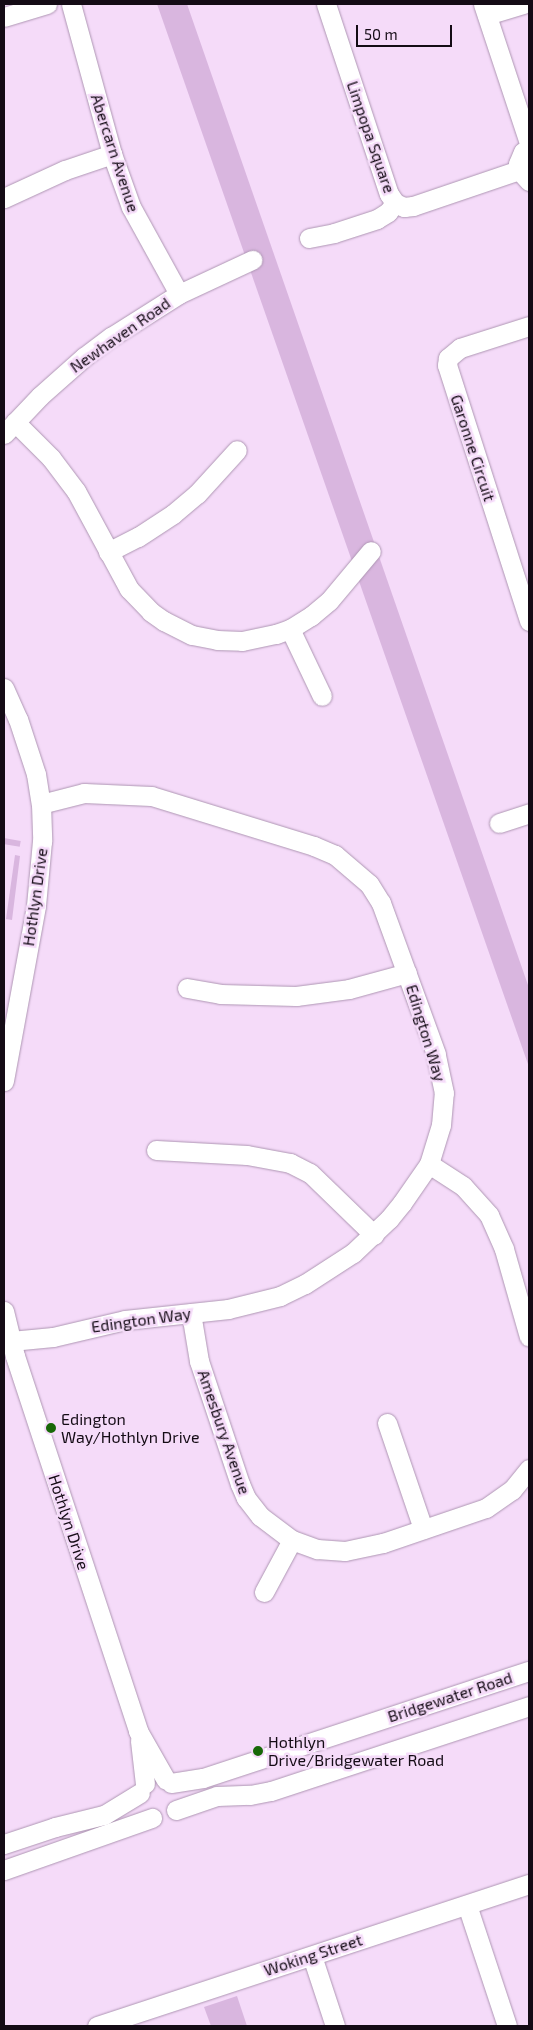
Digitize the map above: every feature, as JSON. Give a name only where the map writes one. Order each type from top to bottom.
[{"type":"street","points":[[4,17],[47,4]]},
{"type":"street","name":"Abercarn Avenue","points":[[71,4],[112,154],[142,229],[180,294]]},
{"type":"street","name":"Limpopa Square","points":[[326,4],[389,194],[395,203],[404,207],[413,206],[524,175]]},
{"type":"street","points":[[523,4],[485,9],[529,143]]},
{"type":"street","points":[[524,175],[520,158],[529,148]]},
{"type":"street","points":[[4,198],[65,170],[112,154]]},
{"type":"street","points":[[309,238],[334,233],[376,219],[388,212],[395,203]]},
{"type":"street","name":"Newhaven Road","points":[[10,428],[40,396],[84,357],[139,318],[180,294],[252,260]]},
{"type":"street","name":"Garonne Circuit","points":[[529,326],[460,348],[448,358],[447,365],[529,621]]},
{"type":"street","points":[[10,428],[51,458],[76,491],[120,575],[138,600],[157,616],[178,629],[205,638],[230,641],[257,639],[290,629],[311,616],[329,601],[372,551]]},
{"type":"street","points":[[108,552],[138,537],[173,514],[197,494],[237,450]]},
{"type":"street","points":[[290,629],[322,696]]},
{"type":"street","name":"Hothlyn Drive","points":[[4,688],[30,752],[40,797],[42,840],[37,898],[4,1081]]},
{"type":"street","name":"Edington Way","points":[[13,1348],[125,1320],[228,1309],[280,1296],[327,1272],[374,1235],[402,1203],[429,1164],[441,1125],[444,1093],[436,1054],[381,903],[369,884],[335,855],[314,846],[168,800],[129,793],[84,793],[40,797]]},
{"type":"street","points":[[499,823],[529,813]]},
{"type":"street","points":[[188,988],[228,995],[296,996],[349,989],[407,973]]},
{"type":"street","points":[[156,1150],[247,1155],[290,1163],[310,1173],[374,1235]]},
{"type":"street","points":[[429,1164],[463,1186],[488,1215],[504,1248],[529,1337]]},
{"type":"street","name":"Hothlyn Drive","points":[[4,1311],[13,1348],[138,1732],[168,1782]]},
{"type":"street","name":"Amesbury Avenue","points":[[191,1313],[199,1361],[246,1498],[260,1516],[292,1540],[317,1549],[345,1551],[364,1548],[486,1508],[512,1490],[529,1469]]},
{"type":"street","points":[[387,1423],[423,1529]]},
{"type":"street","points":[[264,1592],[292,1540]]},
{"type":"street","name":"Bridgewater Road","points":[[168,1782],[203,1778],[529,1671]]},
{"type":"street","name":"Bridgewater Road","points":[[176,1810],[217,1796],[250,1795],[271,1790],[529,1706]]},
{"type":"street","name":"Hothlyn Drive","points":[[138,1732],[143,1789]]},
{"type":"street","points":[[4,1844],[55,1827],[104,1815],[155,1779],[168,1782],[178,1792],[179,1804],[176,1810],[166,1818],[152,1818],[4,1870]]},
{"type":"street","points":[[143,1789],[139,1799],[143,1811],[152,1818]]},
{"type":"street","name":"Woking Street","points":[[97,2026],[529,1884]]},
{"type":"street","points":[[467,1905],[507,2026]]},
{"type":"street","points":[[312,1956],[335,2026]]},
{"type":"shaded area","points":[[157,4],[187,4],[529,988],[529,1067]]},
{"type":"shaded area","points":[[4,838],[21,841],[20,847],[4,844]]},
{"type":"shaded area","points":[[15,855],[20,856],[12,920],[6,919]]},
{"type":"shaded area","points":[[237,1996],[247,2026],[211,2026],[204,2007]]},
{"type":"place","name":"Edington Way/Hothlyn Drive","points":[[51,1428]]},
{"type":"place","name":"Hothlyn Drive/Bridgewater Road","points":[[258,1751]]}]
